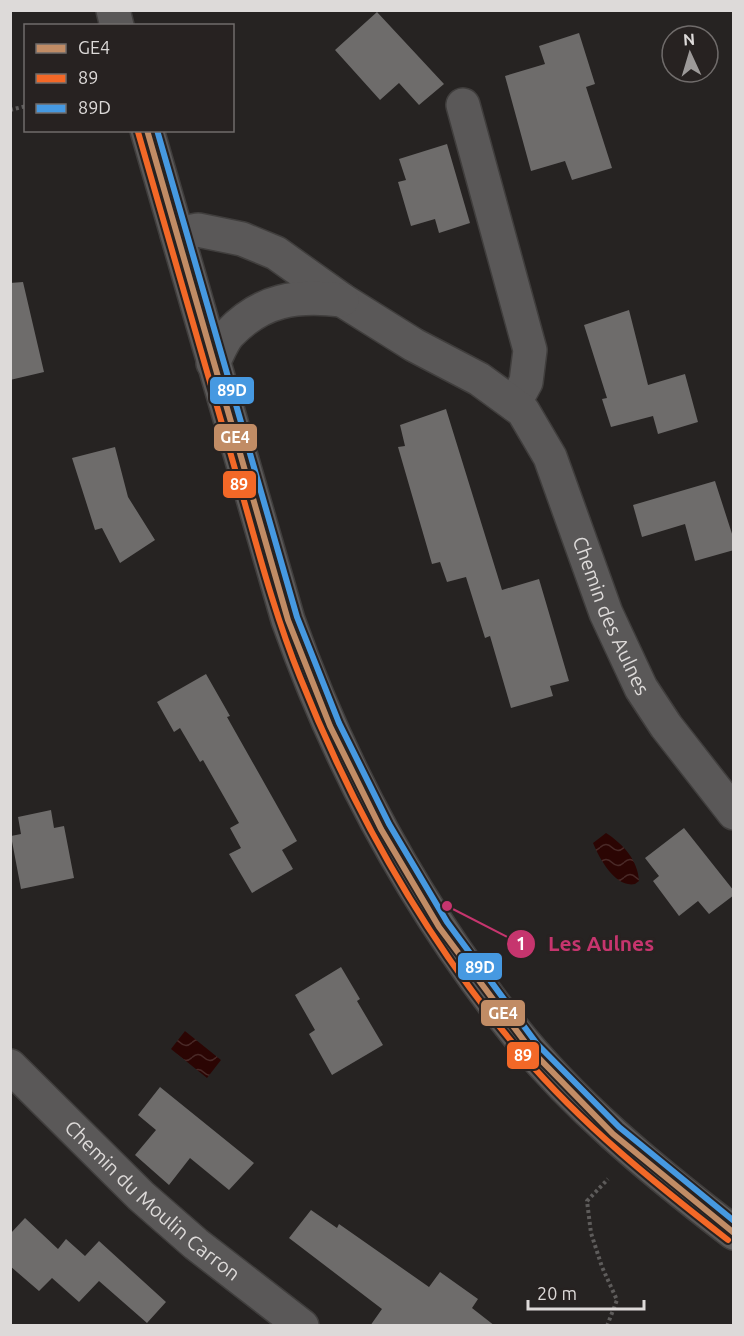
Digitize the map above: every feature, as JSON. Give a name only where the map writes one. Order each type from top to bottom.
[{"type":"street","points":[[463,105],[530,350],[526,382],[514,404]]},
{"type":"street","points":[[148,132],[288,620],[311,686],[340,752],[418,897],[506,1021],[563,1084],[640,1159],[734,1233]]},
{"type":"street","name":"Chemin des Aulnes","points":[[177,234],[198,230],[242,239],[276,252],[342,300],[414,345],[479,379],[523,411],[550,457],[606,614],[641,688],[666,726],[734,813]]},
{"type":"street","name":"Chemin des Aulnes","points":[[213,363],[228,335],[257,309],[308,296],[342,300]]},
{"type":"street","name":"Chemin du Moulin Carron","points":[[10,1066],[141,1196],[196,1244],[302,1326]]},
{"type":"path","points":[[607,1326],[617,1300],[602,1267],[591,1233],[587,1201],[610,1178]]},
{"type":"water","points":[[606,833],[624,847],[633,859],[639,881],[635,884],[621,882],[600,857],[593,843]]},
{"type":"water","points":[[185,1031],[221,1060],[207,1078],[171,1049]]},
{"type":"building","points":[[377,12],[444,84],[419,105],[399,83],[380,100],[335,50]]},
{"type":"building","points":[[579,33],[595,84],[586,87],[612,168],[572,180],[565,161],[531,171],[505,76],[545,64],[539,46]]},
{"type":"building","points":[[447,144],[470,223],[439,233],[435,219],[411,226],[398,182],[406,180],[399,159]]},
{"type":"building","points":[[23,282],[44,372],[10,380],[10,283]]},
{"type":"building","points":[[629,310],[648,385],[685,374],[698,422],[658,434],[653,416],[611,427],[602,399],[607,398],[584,325]]},
{"type":"building","points":[[446,409],[502,590],[539,579],[569,681],[550,686],[553,696],[511,708],[490,636],[485,638],[466,577],[447,582],[440,562],[432,564],[398,447],[405,446],[400,425]]},
{"type":"building","points":[[115,447],[128,497],[155,540],[120,563],[102,528],[95,530],[72,458]]},
{"type":"building","points":[[715,481],[734,540],[734,550],[695,561],[685,524],[642,537],[633,505]]},
{"type":"building","points":[[206,674],[230,716],[227,717],[297,841],[282,850],[293,869],[252,893],[229,854],[241,848],[230,828],[239,823],[203,760],[200,762],[180,728],[174,732],[157,702]]},
{"type":"building","points":[[51,810],[54,828],[64,826],[74,878],[21,889],[11,836],[21,834],[18,817]]},
{"type":"building","points":[[684,828],[734,891],[734,895],[709,914],[698,901],[679,916],[653,881],[659,876],[645,858]]},
{"type":"building","points":[[341,967],[360,999],[357,1001],[383,1045],[332,1075],[309,1034],[315,1030],[295,995]]},
{"type":"building","points":[[160,1087],[254,1163],[229,1190],[190,1158],[169,1185],[135,1155],[156,1130],[138,1115]]},
{"type":"building","points":[[311,1210],[337,1228],[339,1224],[429,1287],[440,1272],[478,1299],[472,1308],[495,1326],[370,1326],[382,1309],[289,1238]]},
{"type":"building","points":[[25,1218],[58,1249],[66,1239],[85,1256],[99,1241],[166,1302],[147,1323],[99,1281],[79,1302],[52,1278],[39,1291],[10,1266],[10,1234]]},
{"type":"transit line","name":"89","points":[[138,132],[281,624],[321,728],[369,827],[396,875],[455,967],[522,1054],[569,1105],[595,1129],[647,1175],[728,1240]]},
{"type":"transit line","name":"GE4","points":[[148,132],[288,620],[330,726],[381,829],[439,927],[531,1050],[613,1134],[734,1233]]},
{"type":"transit line","name":"89D","points":[[158,132],[297,617],[339,723],[389,824],[447,922],[537,1044],[619,1127],[734,1221]]},
{"type":"place","name":"Les Aulnes","points":[[447,906]]}]
